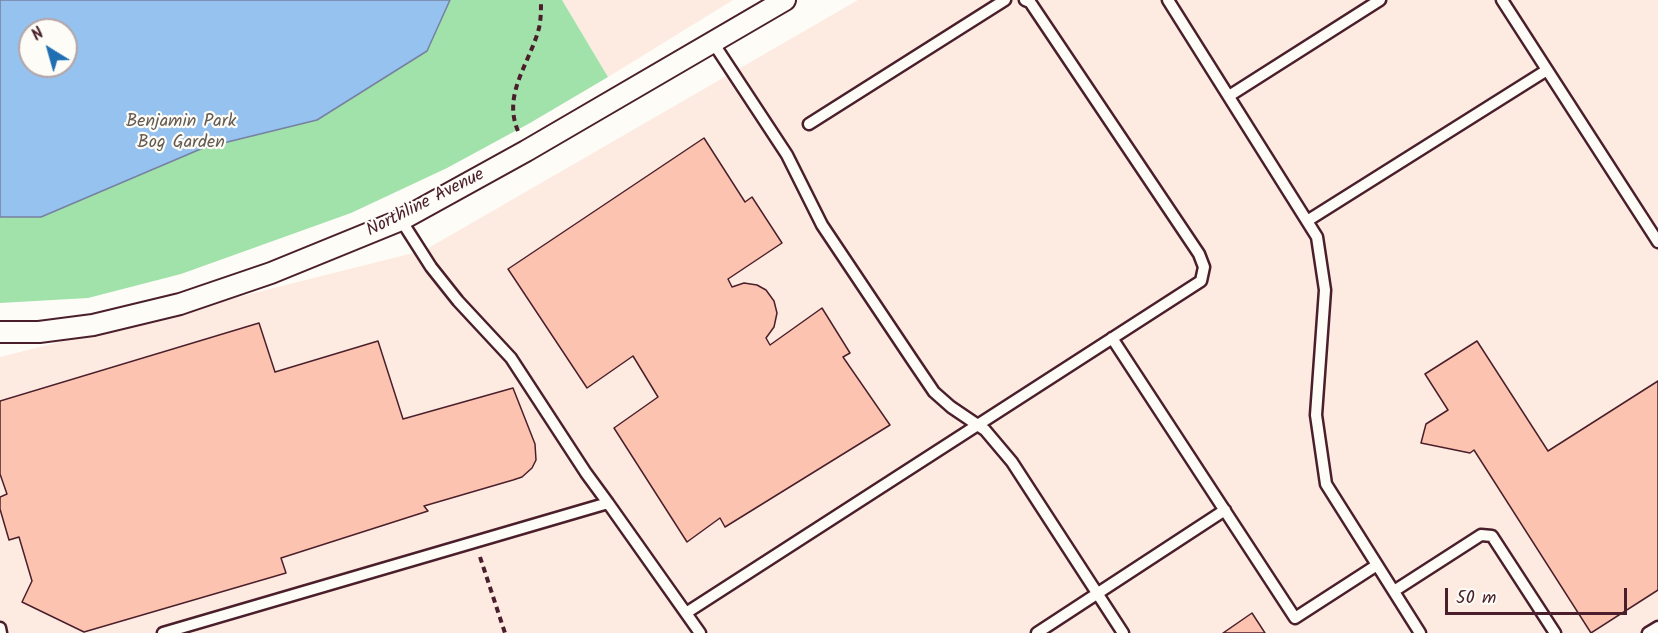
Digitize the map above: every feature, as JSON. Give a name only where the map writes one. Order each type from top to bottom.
[{"type":"street","name":"Northline Avenue","points":[[0,332],[39,332],[93,325],[180,304],[271,273],[401,220],[526,151],[785,0]]},
{"type":"lane","points":[[809,124],[1005,0]]},
{"type":"lane","points":[[686,613],[1201,281],[1204,267],[1199,254],[1030,2],[1025,0]]},
{"type":"lane","points":[[1168,0],[1317,237],[1325,290],[1316,415],[1326,484],[1420,633]]},
{"type":"lane","points":[[1229,96],[1380,0]]},
{"type":"lane","points":[[1502,0],[1658,242]]},
{"type":"lane","points":[[712,41],[787,155],[822,225],[934,392],[951,407],[985,430],[1012,462],[1123,633]]},
{"type":"lane","points":[[1307,221],[1547,70]]},
{"type":"lane","points":[[401,220],[431,267],[458,301],[511,358],[586,473],[700,633]]},
{"type":"lane","points":[[1112,338],[1296,618],[1377,565]]},
{"type":"lane","points":[[163,633],[608,503]]},
{"type":"lane","points":[[1037,633],[1225,510]]},
{"type":"lane","points":[[1394,591],[1481,535],[1492,536],[1555,633]]},
{"type":"lane","points":[[1648,633],[1658,627]]},
{"type":"lane","points":[[0,628],[1,633]]},
{"type":"path","points":[[526,151],[513,120],[513,94],[539,28],[541,0]]},
{"type":"path","points":[[476,542],[504,633]]},
{"type":"shaded area","points":[[562,0],[733,0],[608,77]]},
{"type":"shaded area","points":[[858,0],[1658,0],[1658,633],[0,633],[0,357],[425,250]]},
{"type":"green space","name":"Benjamin Park Bog Garden","points":[[0,0],[562,0],[608,77],[447,168],[351,213],[181,274],[88,298],[0,303]]},
{"type":"water","points":[[0,0],[450,0],[427,51],[317,120],[203,148],[41,217],[0,217]]},
{"type":"building","points":[[704,138],[745,202],[752,197],[782,243],[728,279],[732,287],[744,283],[757,285],[766,290],[774,301],[777,313],[774,327],[766,338],[770,345],[822,308],[850,353],[843,357],[890,425],[725,527],[720,518],[687,542],[614,428],[658,397],[633,356],[587,388],[508,269]]},
{"type":"building","points":[[259,323],[275,372],[378,341],[403,419],[513,388],[535,444],[536,460],[532,468],[522,477],[424,506],[428,511],[281,558],[286,573],[84,632],[22,602],[32,581],[19,537],[9,540],[0,509],[0,497],[7,494],[0,474],[0,401]]},
{"type":"building","points":[[1477,341],[1548,451],[1658,381],[1658,590],[1591,633],[1474,450],[1470,453],[1421,443],[1426,424],[1448,410],[1425,374]]},
{"type":"building","points":[[1252,613],[1265,633],[1223,633]]}]
